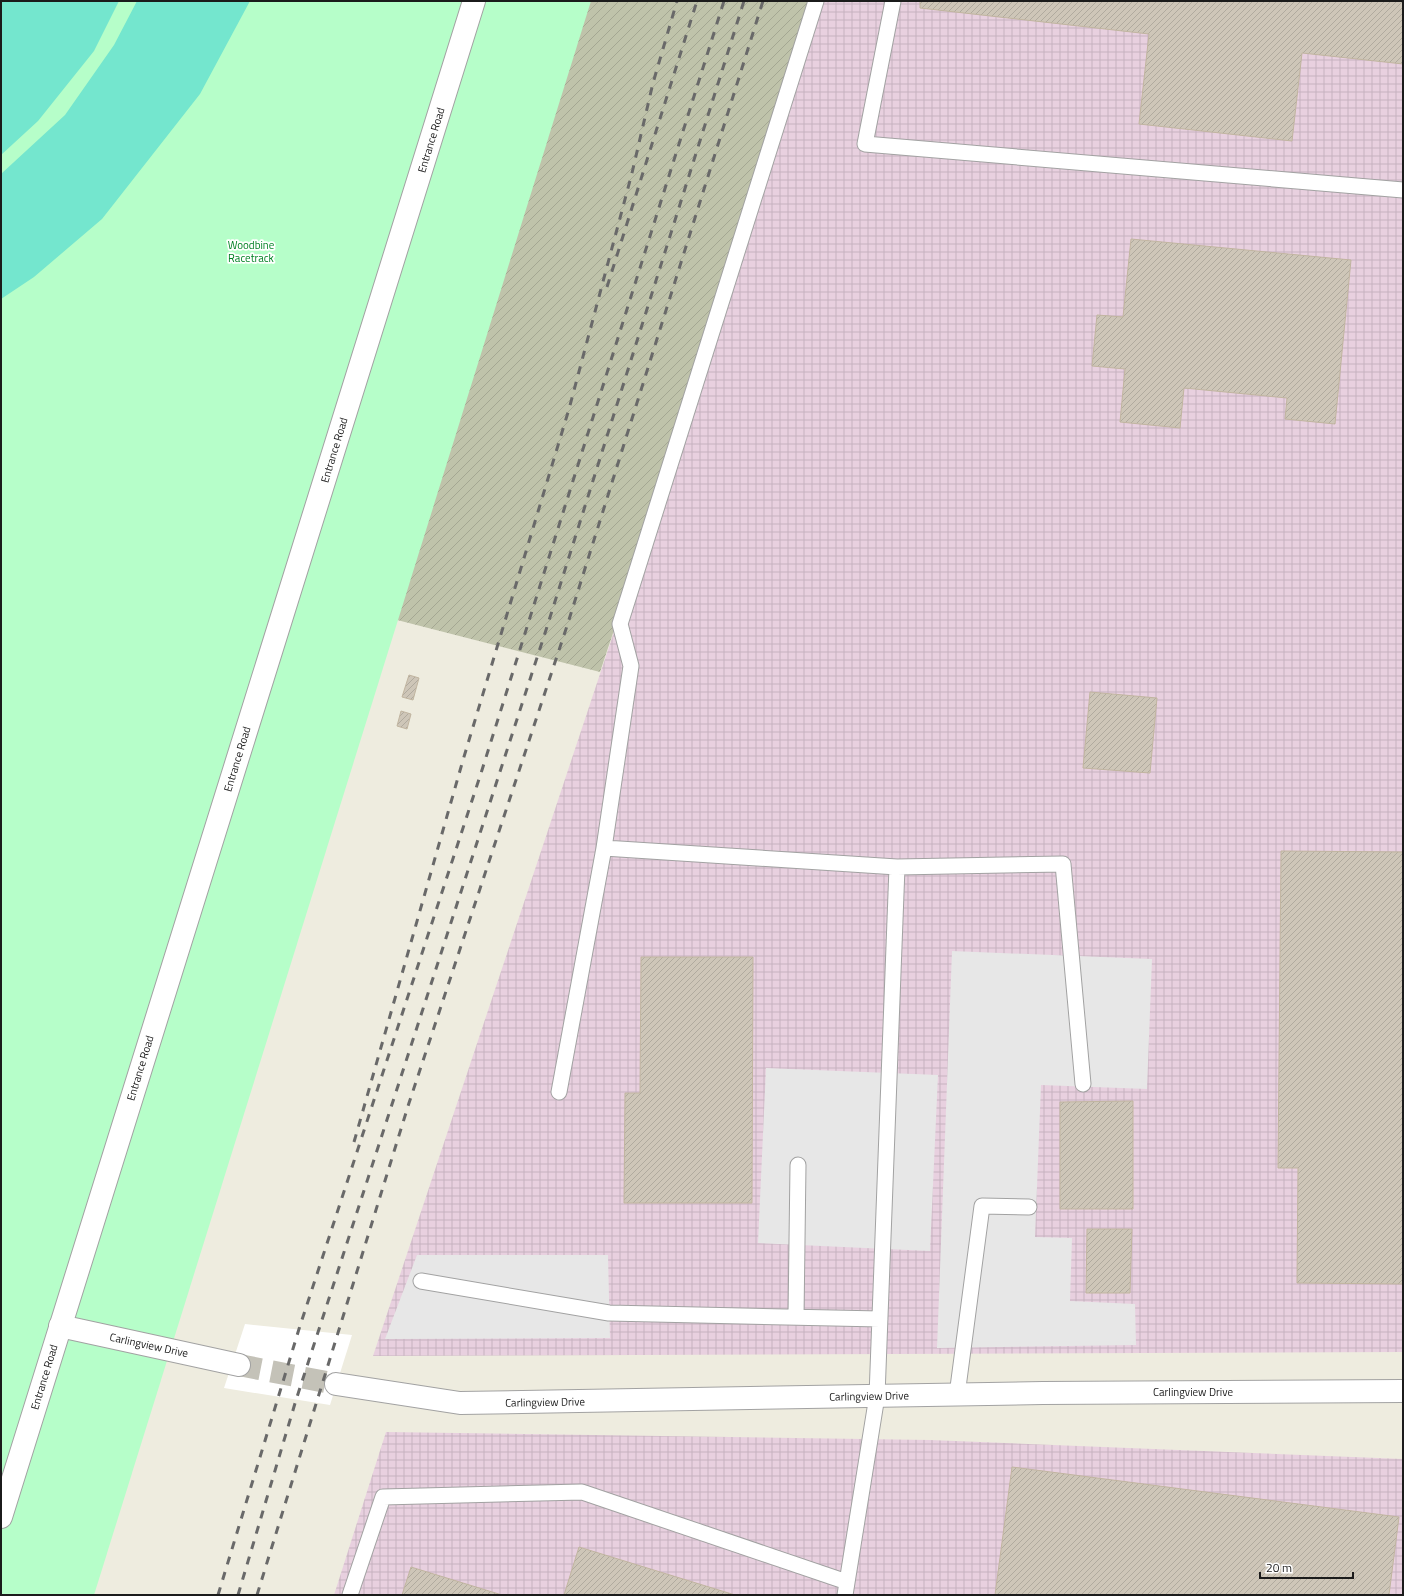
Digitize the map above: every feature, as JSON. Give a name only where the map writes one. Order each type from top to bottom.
[{"type":"street","name":"Entrance Road","points":[[1,1517],[474,1]]},
{"type":"street","name":"Carlingview Drive","points":[[60,1326],[239,1365]]},
{"type":"street","name":"Carlingview Drive","points":[[336,1384],[460,1403],[957,1394],[1403,1391]]},
{"type":"lane","points":[[560,1092],[604,848],[631,666],[620,624],[816,1]]},
{"type":"lane","points":[[893,1],[865,144],[1403,190]]},
{"type":"lane","points":[[604,848],[897,868],[1063,864],[1083,1084]]},
{"type":"lane","points":[[350,1595],[383,1497],[582,1492],[846,1588],[877,1396],[897,868]]},
{"type":"lane","points":[[796,1317],[798,1166]]},
{"type":"lane","points":[[957,1394],[982,1206],[1029,1207]]},
{"type":"lane","points":[[421,1280],[610,1313],[880,1319]]},
{"type":"shaded area","points":[[1,1],[119,1],[94,51],[38,121],[1,155]]},
{"type":"shaded area","points":[[137,1],[250,1],[200,94],[102,219],[34,277],[1,299],[1,174],[65,115],[114,45]]},
{"type":"shaded area","points":[[263,1],[824,1],[600,672],[89,541]]},
{"type":"shaded area","points":[[824,1],[1403,1],[1403,1352],[373,1356]]},
{"type":"shaded area","points":[[952,951],[1152,959],[1147,1089],[1041,1085],[1035,1237],[1072,1238],[1070,1301],[1135,1304],[1136,1345],[937,1348]]},
{"type":"shaded area","points":[[766,1068],[938,1075],[930,1251],[758,1243]]},
{"type":"shaded area","points":[[417,1255],[608,1255],[610,1338],[385,1339]]},
{"type":"shaded area","points":[[386,1432],[930,1440],[1403,1459],[1403,1595],[334,1595]]},
{"type":"green space","name":"Woodbine Racetrack","points":[[1,1],[591,1],[94,1595],[1,1595]]},
{"type":"pier","points":[[245,1324],[352,1335],[330,1405],[224,1388]]},
{"type":"building","points":[[920,1],[1403,1],[1403,64],[1302,53],[1292,141],[1139,124],[1149,34],[920,8]]},
{"type":"building","points":[[1131,239],[1351,260],[1335,424],[1285,419],[1287,398],[1184,388],[1180,428],[1120,422],[1125,369],[1092,366],[1097,315],[1123,317]]},
{"type":"building","points":[[409,675],[419,678],[413,700],[402,697]]},
{"type":"building","points":[[1090,692],[1157,698],[1150,773],[1083,768]]},
{"type":"building","points":[[401,711],[411,714],[407,729],[397,726]]},
{"type":"building","points":[[1281,851],[1403,852],[1403,1284],[1297,1283],[1298,1168],[1278,1168]]},
{"type":"building","points":[[641,957],[753,957],[752,1203],[624,1203],[625,1093],[640,1093]]},
{"type":"building","points":[[1133,1101],[1133,1209],[1060,1209],[1060,1102]]},
{"type":"building","points":[[1087,1229],[1132,1229],[1130,1293],[1086,1293]]},
{"type":"building","points":[[1012,1467],[1399,1517],[1389,1595],[995,1595]]},
{"type":"building","points":[[579,1547],[735,1595],[564,1595]]},
{"type":"building","points":[[411,1567],[502,1595],[402,1595]]},
{"type":"tunnel","points":[[239,1365],[336,1384]]},
{"type":"railway","points":[[354,1142],[463,760],[569,409],[632,173],[653,83],[677,1]]},
{"type":"railway","points":[[607,287],[697,1]]},
{"type":"railway","points":[[218,1595],[299,1329],[482,770],[724,1]]},
{"type":"railway","points":[[238,1595],[296,1400],[546,630],[744,1]]},
{"type":"railway","points":[[257,1595],[409,1103],[567,626],[763,1]]}]
